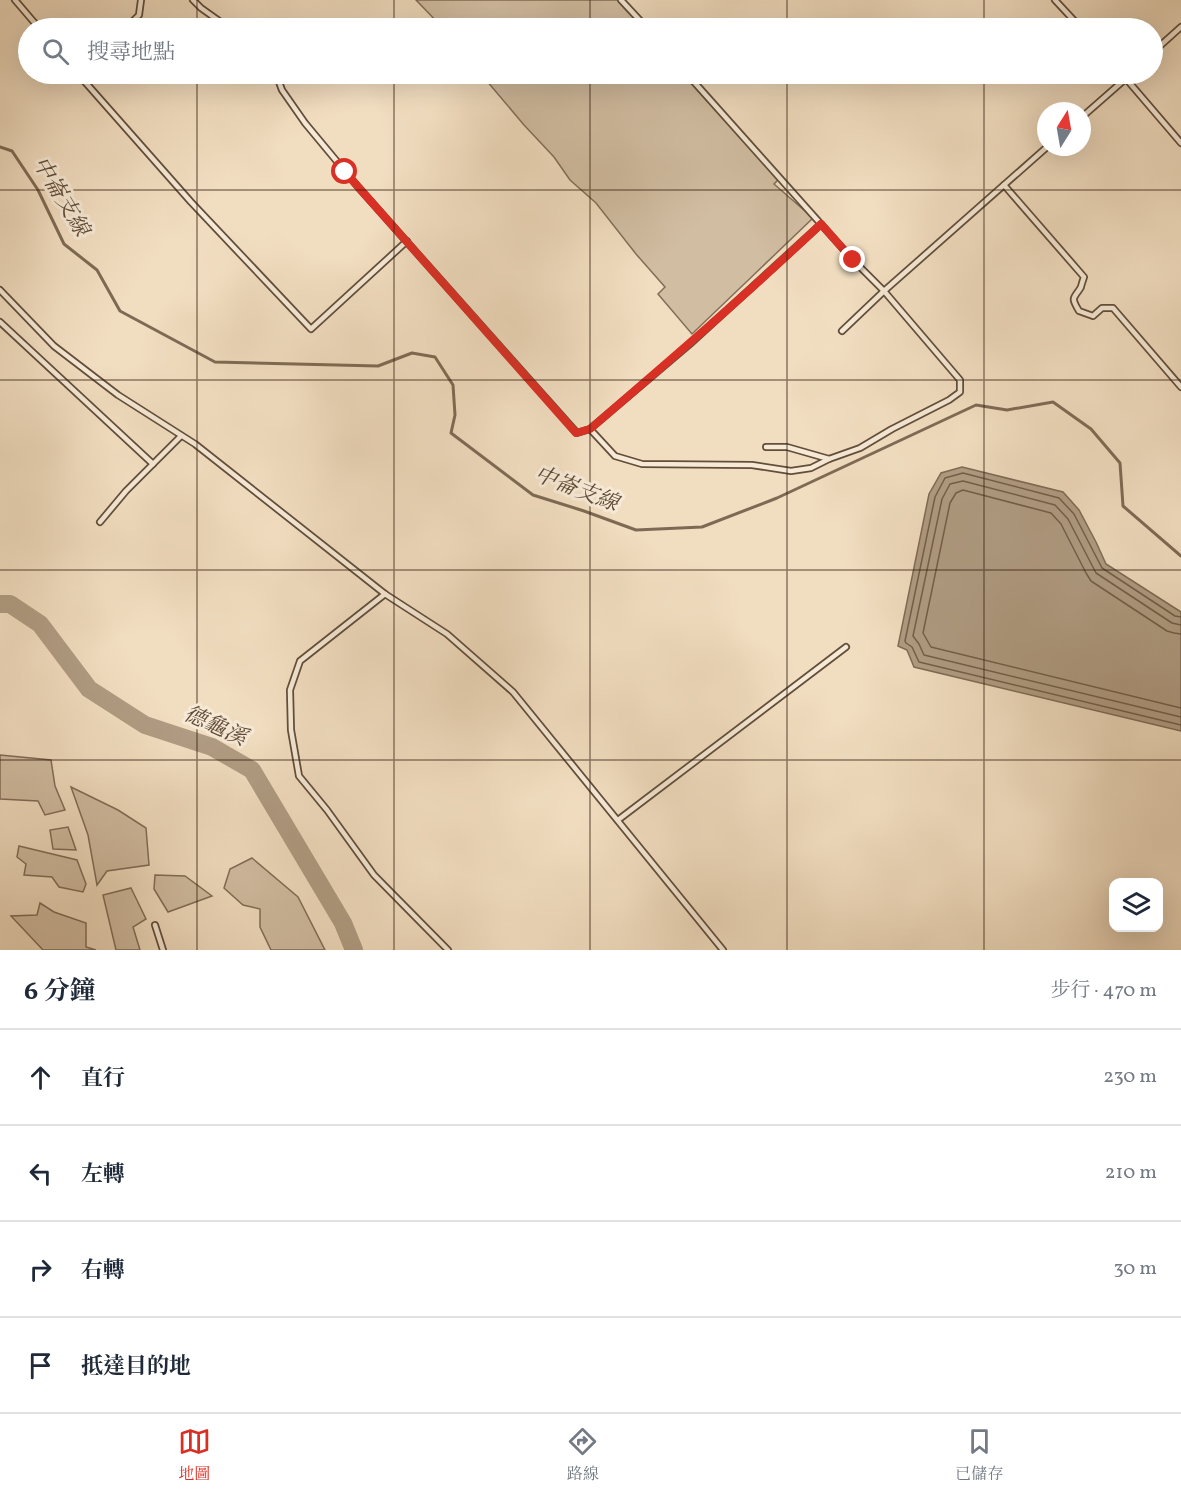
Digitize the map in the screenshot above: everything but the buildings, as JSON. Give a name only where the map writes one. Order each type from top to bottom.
[{"type":"lane","points":[[15,0],[30,18]]},
{"type":"lane","points":[[136,18],[139,15],[141,0]]},
{"type":"lane","points":[[193,0],[215,18]]},
{"type":"lane","points":[[621,0],[637,18]]},
{"type":"lane","points":[[1055,0],[1072,18]]},
{"type":"lane","points":[[1163,44],[1181,27]]},
{"type":"lane","points":[[88,84],[191,202],[311,329],[407,241]]},
{"type":"lane","points":[[280,84],[305,123],[359,188],[576,433],[590,429],[698,336],[821,224]]},
{"type":"lane","points":[[590,429],[615,456],[642,464],[752,465],[791,471],[811,468],[860,448],[960,392],[960,380],[884,291],[853,260],[696,84]]},
{"type":"lane","points":[[1091,109],[1119,84]]},
{"type":"lane","points":[[1131,84],[1181,143]]},
{"type":"lane","points":[[842,331],[1037,156]]},
{"type":"lane","points":[[1004,185],[1084,277],[1081,287],[1074,296],[1074,303],[1079,311],[1093,316],[1102,308],[1113,308],[1181,387]]},
{"type":"lane","points":[[0,290],[54,346],[118,395],[195,444],[384,594],[447,634],[513,692],[723,950]]},
{"type":"lane","points":[[0,322],[153,464]]},
{"type":"lane","points":[[100,522],[126,491],[181,436]]},
{"type":"lane","points":[[766,447],[787,447],[829,459]]},
{"type":"lane","points":[[384,594],[300,661],[290,690],[291,730],[299,776],[374,875],[448,950]]},
{"type":"lane","points":[[618,820],[846,647]]},
{"type":"lane","points":[[155,925],[163,950]]},
{"type":"shaded area","points":[[416,0],[624,0],[640,18],[433,18]]},
{"type":"shaded area","points":[[489,84],[698,84],[781,177],[774,184],[813,218],[692,334],[658,294],[665,287],[596,203],[570,180],[554,157]]},
{"type":"shaded area","points":[[0,755],[51,760],[55,786],[65,810],[45,815],[38,801],[0,799]]},
{"type":"shaded area","points":[[71,787],[118,810],[146,828],[149,865],[107,871],[97,885],[88,835]]},
{"type":"shaded area","points":[[68,827],[76,850],[53,849],[50,830]]},
{"type":"shaded area","points":[[19,846],[77,860],[86,884],[83,892],[59,887],[52,877],[24,875],[26,864],[17,857]]},
{"type":"shaded area","points":[[252,858],[298,897],[325,950],[271,950],[260,927],[260,909],[243,905],[224,888],[230,869]]},
{"type":"shaded area","points":[[155,875],[185,876],[212,896],[168,912],[154,889]]},
{"type":"shaded area","points":[[131,888],[146,919],[133,927],[140,950],[116,950],[103,895]]},
{"type":"shaded area","points":[[40,903],[54,912],[86,923],[86,947],[96,950],[43,950],[11,916],[37,915]]},
{"type":"water","points":[[962,467],[1063,492],[1079,510],[1106,564],[1181,612],[1181,731],[914,667],[907,650],[898,646],[929,494],[941,473]]},
{"type":"waterway","name":"中崙支線","points":[[0,147],[12,151],[38,190],[64,244],[97,270],[120,311],[215,362],[378,366],[412,353],[435,357],[453,385],[455,415],[451,433],[533,495],[636,530],[702,527],[777,498],[976,405],[1007,410],[1053,402],[1091,429],[1120,463],[1123,506],[1181,556]]},
{"type":"waterway","name":"德龜溪","points":[[0,604],[10,604],[40,624],[89,689],[145,725],[212,747],[252,770],[343,923],[354,950]]},
{"type":"route","points":[[345,172],[576,433],[590,429],[690,344],[821,224],[853,260]]}]
